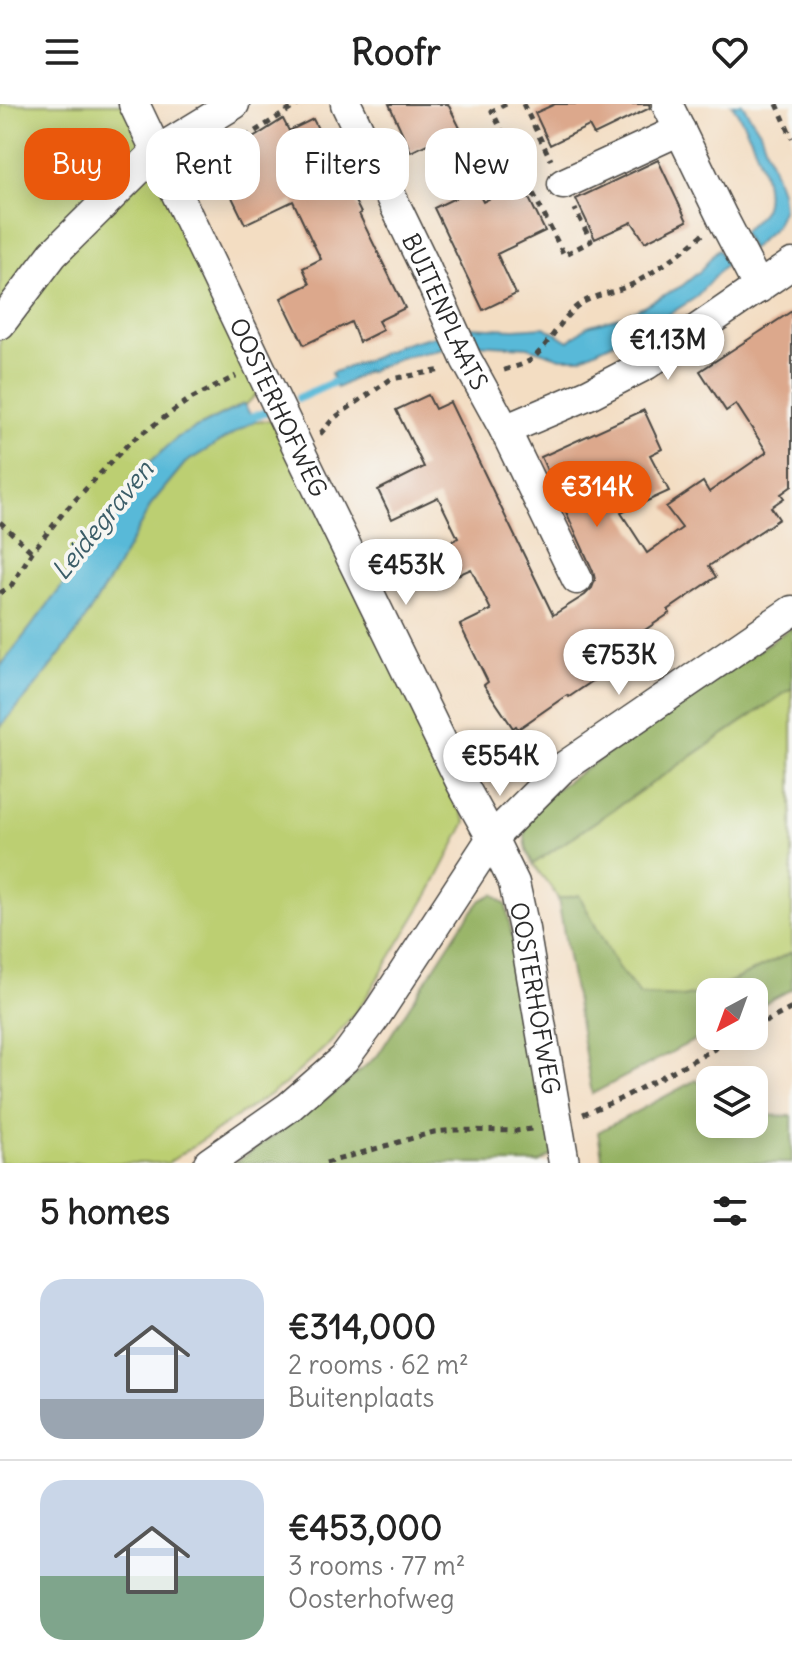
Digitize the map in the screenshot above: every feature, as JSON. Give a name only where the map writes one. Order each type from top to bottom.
[{"type":"street","name":"OOSTERHOFWEG","points":[[134,104],[146,129]]},
{"type":"street","points":[[195,128],[234,104]]},
{"type":"street","name":"BUITENPLAATS","points":[[346,104],[412,238],[468,365],[505,430],[577,579]]},
{"type":"street","points":[[563,184],[674,117],[759,288]]},
{"type":"street","points":[[0,324],[53,254],[146,162]]},
{"type":"street","name":"OOSTERHOFWEG","points":[[180,200],[462,784],[514,883],[564,1163]]},
{"type":"street","points":[[505,430],[589,394],[647,364],[792,264]]},
{"type":"street","points":[[209,1163],[289,1107],[344,1059],[492,838],[561,769],[792,611]]},
{"type":"path","points":[[260,128],[299,104]]},
{"type":"path","points":[[506,104],[492,111],[564,255]]},
{"type":"path","points":[[777,104],[792,138]]},
{"type":"path","points":[[301,454],[334,418],[391,379],[468,365],[501,371],[531,360],[578,306],[631,285],[723,220]]},
{"type":"path","points":[[0,593],[11,586],[32,552],[63,513],[129,443],[187,401],[258,364]]},
{"type":"path","points":[[0,522],[32,552]]},
{"type":"path","points":[[768,1021],[792,1008]]},
{"type":"path","points":[[326,1163],[434,1132],[516,1131],[557,1124],[620,1099],[713,1050]]},
{"type":"green space","points":[[0,104],[125,104],[146,148],[146,200],[170,200],[260,390],[245,406],[243,404],[178,437],[105,521],[60,589],[0,667]]},
{"type":"green space","points":[[254,421],[278,421],[466,822],[430,892],[362,1004],[331,1042],[285,1084],[168,1163],[0,1163],[0,727],[77,632],[152,503],[185,463]]},
{"type":"green space","points":[[792,627],[792,688],[533,864],[526,846],[526,825],[533,810],[549,794]]},
{"type":"green space","points":[[792,688],[792,952],[739,978],[696,978],[696,994],[683,997],[640,995],[618,968],[579,896],[558,899],[533,864]]},
{"type":"green space","points":[[494,894],[506,905],[554,1154],[539,1163],[235,1163],[338,1090],[378,1055],[461,926],[481,900]]},
{"type":"green space","points":[[579,895],[618,968],[640,995],[683,997],[696,994],[696,1039],[592,1094],[558,899]]},
{"type":"green space","points":[[792,952],[792,989],[768,1002],[768,978],[739,978]]},
{"type":"green space","points":[[696,1080],[696,1138],[768,1138],[768,1115],[792,1116],[792,1163],[603,1163],[598,1132]]},
{"type":"water","points":[[731,104],[742,104],[760,131],[781,191],[783,208],[775,227],[751,249],[742,232],[764,209],[766,185],[758,155]]},
{"type":"water","points":[[718,249],[727,263],[695,298],[655,323],[580,358],[561,358],[528,347],[473,344],[466,327],[545,327],[569,341],[587,326],[626,315],[682,286],[700,271]]},
{"type":"water","points":[[446,333],[454,347],[403,357],[337,388],[331,373],[399,345]]},
{"type":"water","points":[[244,404],[254,421],[185,463],[152,503],[77,632],[0,727],[0,667],[60,589],[148,464],[178,437]]},
{"type":"building","points":[[389,104],[448,104],[460,128],[425,128],[425,145],[411,152],[409,128],[400,128]]},
{"type":"building","points":[[555,104],[649,104],[650,108],[594,135],[589,126],[550,145],[535,113]]},
{"type":"building","points":[[283,119],[288,128],[276,128],[276,200],[354,200],[405,308],[378,321],[383,330],[359,342],[351,322],[304,345],[281,298],[310,284],[303,268],[321,259],[293,201],[245,224],[233,200],[260,200],[260,134]]},
{"type":"building","points":[[313,119],[318,128],[295,128]]},
{"type":"building","points":[[658,160],[687,221],[645,242],[632,222],[595,239],[576,199]]},
{"type":"building","points":[[451,200],[530,200],[545,231],[497,254],[516,294],[483,310],[434,208]]},
{"type":"building","points":[[792,311],[792,486],[781,494],[784,498],[771,507],[779,519],[709,566],[716,577],[668,610],[670,613],[599,661],[606,672],[518,729],[516,726],[513,728],[484,685],[488,682],[460,625],[491,610],[471,569],[424,590],[412,565],[450,546],[449,543],[458,538],[438,497],[392,519],[378,490],[424,467],[396,410],[428,395],[435,409],[450,402],[553,615],[585,595],[595,580],[541,457],[644,410],[662,449],[650,455],[669,491],[621,513],[647,553],[682,528],[666,507],[703,482],[709,492],[767,452],[736,404],[726,411],[700,371]]},
{"type":"waterway","name":"Leidegraven","points":[[299,398],[343,378]]},
{"type":"waterway","name":"Leidegraven","points":[[244,420],[266,412]]}]
